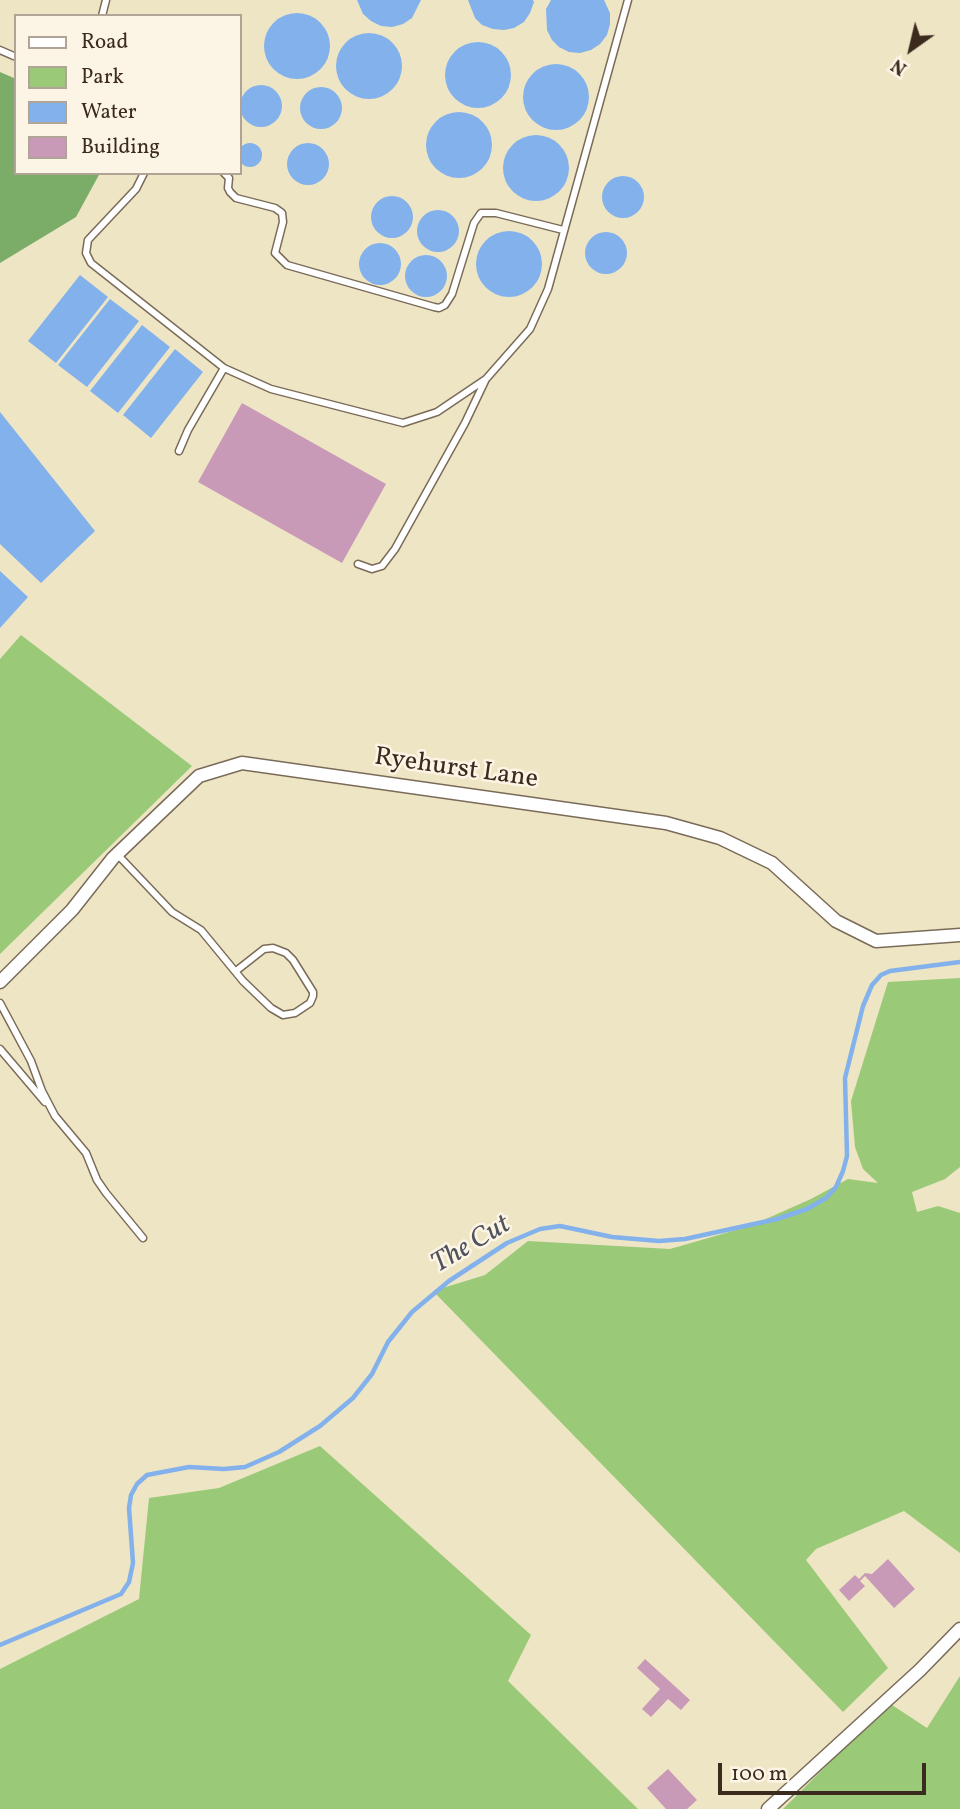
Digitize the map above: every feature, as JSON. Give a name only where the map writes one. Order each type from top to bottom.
[{"type":"street","name":"Ryehurst Lane","points":[[0,982],[72,910],[117,854],[199,776],[242,764],[666,823],[720,838],[772,863],[836,921],[876,941],[960,935]]},
{"type":"street","points":[[768,1809],[920,1670],[960,1629]]},
{"type":"lane","points":[[143,175],[136,189],[89,240],[86,246],[88,259],[224,368],[271,389],[403,423],[437,412],[486,379],[530,329],[548,289],[628,0]]},
{"type":"lane","points":[[226,175],[229,177],[228,188],[236,198],[275,208],[282,213],[283,222],[275,253],[287,265],[439,308],[445,305],[452,295],[474,223],[481,213],[496,213],[564,230]]},
{"type":"lane","points":[[179,452],[187,430],[224,368]]},
{"type":"lane","points":[[358,564],[372,569],[382,566],[395,549],[465,423],[486,379]]},
{"type":"lane","points":[[117,854],[172,912],[201,930],[236,971],[261,999],[283,1015],[301,1010],[310,1003],[313,996],[293,960],[286,953],[273,948],[264,949],[236,971]]},
{"type":"lane","points":[[0,1003],[31,1061],[51,1108]]},
{"type":"lane","points":[[0,1021],[5,1011]]},
{"type":"lane","points":[[0,1049],[86,1153],[97,1180],[143,1238]]},
{"type":"green space","points":[[0,72],[14,78],[14,175],[99,175],[76,217],[0,263]]},
{"type":"green space","points":[[21,635],[192,766],[0,954],[0,659]]},
{"type":"green space","points":[[960,978],[960,1167],[945,1179],[912,1192],[917,1212],[938,1206],[960,1213],[960,1553],[904,1511],[816,1549],[806,1560],[888,1668],[843,1712],[433,1291],[485,1275],[528,1241],[670,1249],[750,1226],[848,1179],[878,1183],[863,1169],[855,1147],[851,1101],[888,982]]},
{"type":"green space","points":[[320,1446],[531,1635],[508,1681],[638,1809],[0,1809],[0,1669],[139,1599],[149,1498],[219,1488]]},
{"type":"green space","points":[[960,1676],[960,1809],[783,1809],[889,1703],[927,1728]]},
{"type":"water","points":[[357,0],[421,0],[412,18],[392,27],[371,21],[363,14]]},
{"type":"water","points":[[468,0],[534,2],[524,22],[504,30],[482,25],[475,18]]},
{"type":"water","points":[[551,0],[604,0],[610,13],[607,35],[591,50],[580,53],[559,47],[547,30],[546,9]]},
{"type":"water","points":[[297,13],[310,16],[320,23],[327,33],[330,46],[327,59],[320,69],[310,76],[297,79],[284,76],[274,69],[267,59],[264,46],[267,33],[274,23],[284,16]]},
{"type":"water","points":[[369,33],[382,36],[392,43],[399,53],[402,66],[399,79],[392,89],[382,96],[369,99],[356,96],[346,89],[339,79],[336,66],[339,53],[346,43],[356,36]]},
{"type":"water","points":[[478,42],[491,45],[501,52],[508,62],[511,75],[508,88],[501,98],[491,105],[478,108],[465,105],[455,98],[448,88],[445,75],[448,62],[455,52],[465,45]]},
{"type":"water","points":[[556,64],[569,67],[579,74],[586,84],[589,97],[586,110],[579,120],[569,127],[556,130],[543,127],[533,120],[526,110],[523,97],[526,84],[533,74],[543,67]]},
{"type":"water","points":[[253,87],[269,87],[276,91],[280,98],[280,114],[276,121],[269,125],[253,125],[246,121],[242,114],[242,98],[246,91]]},
{"type":"water","points":[[321,87],[336,93],[342,108],[336,123],[321,129],[306,123],[300,108],[306,93]]},
{"type":"water","points":[[459,112],[472,115],[482,122],[489,132],[492,145],[489,158],[482,168],[472,175],[459,178],[446,175],[436,168],[429,158],[426,145],[429,132],[436,122],[446,115]]},
{"type":"water","points":[[536,135],[549,138],[559,145],[566,155],[569,168],[566,181],[559,191],[549,198],[536,201],[523,198],[513,191],[506,181],[503,168],[506,155],[513,145],[523,138]]},
{"type":"water","points":[[308,143],[323,149],[329,164],[323,179],[308,185],[293,179],[287,164],[293,149]]},
{"type":"water","points":[[255,144],[261,150],[259,164],[250,167],[242,164],[242,146]]},
{"type":"water","points":[[623,176],[638,182],[644,197],[638,212],[623,218],[608,212],[602,197],[608,182]]},
{"type":"water","points":[[392,196],[407,202],[413,217],[407,232],[392,238],[377,232],[371,217],[377,202]]},
{"type":"water","points":[[438,210],[453,216],[459,231],[453,246],[438,252],[423,246],[417,231],[423,216]]},
{"type":"water","points":[[509,231],[522,234],[532,241],[539,251],[542,264],[539,277],[532,287],[522,294],[509,297],[496,294],[486,287],[479,277],[476,264],[479,251],[486,241],[496,234]]},
{"type":"water","points":[[606,232],[621,238],[627,253],[621,268],[606,274],[591,268],[585,253],[591,238]]},
{"type":"water","points":[[380,243],[395,249],[401,264],[395,279],[380,285],[365,279],[359,264],[365,249]]},
{"type":"water","points":[[426,255],[441,261],[447,276],[441,291],[426,297],[411,291],[405,276],[411,261]]},
{"type":"water","points":[[80,275],[108,297],[56,363],[28,341]]},
{"type":"water","points":[[110,299],[139,321],[87,387],[58,365]]},
{"type":"water","points":[[142,325],[170,347],[118,413],[90,391]]},
{"type":"water","points":[[175,349],[203,372],[151,438],[123,415]]},
{"type":"water","points":[[0,412],[95,531],[41,583],[0,544]]},
{"type":"water","points":[[0,571],[28,597],[0,628]]},
{"type":"building","points":[[242,403],[386,484],[342,563],[198,482]]},
{"type":"building","points":[[888,1559],[915,1589],[894,1608],[865,1576],[860,1581],[865,1586],[849,1601],[839,1590],[855,1575],[859,1579],[865,1573],[872,1574]]},
{"type":"building","points":[[645,1659],[690,1700],[681,1710],[668,1699],[651,1717],[642,1709],[660,1689],[637,1668]]},
{"type":"building","points":[[668,1769],[697,1800],[687,1809],[666,1809],[647,1788]]},
{"type":"waterway","name":"The Cut","points":[[0,1645],[121,1594],[129,1582],[133,1563],[129,1508],[131,1495],[137,1484],[147,1475],[189,1467],[245,1467],[279,1452],[320,1426],[353,1398],[372,1374],[388,1342],[412,1312],[449,1281],[507,1243],[540,1229],[560,1226],[612,1237],[659,1241],[685,1239],[777,1219],[807,1209],[826,1198],[836,1187],[847,1156],[845,1078],[863,1006],[872,985],[881,975],[890,971],[960,962]]}]
